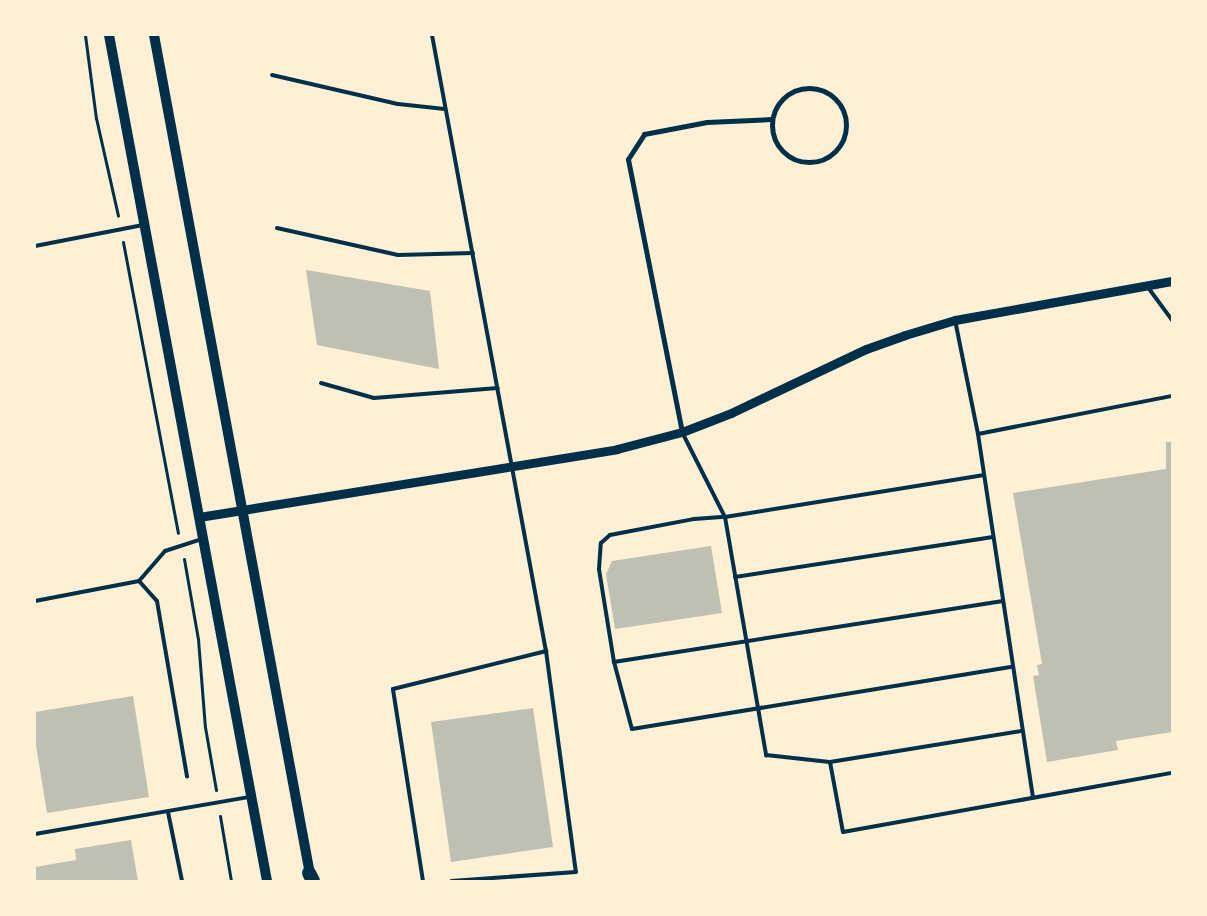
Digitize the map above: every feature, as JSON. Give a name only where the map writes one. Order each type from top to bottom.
[{"type":"main road","points":[[109,35],[267,881]]},
{"type":"main road","points":[[154,35],[241,510],[292,767],[311,878]]},
{"type":"street","points":[[816,88],[836,99],[847,120],[846,132],[833,154],[822,160],[803,161],[786,154],[777,144],[772,119],[783,98],[798,89],[816,88]]},
{"type":"street","points":[[682,432],[628,159],[644,134],[707,122],[772,119]]},
{"type":"street","points":[[199,517],[512,468],[617,449],[682,432],[731,413],[866,349],[955,320],[1172,281]]},
{"type":"lane","points":[[432,35],[546,651],[576,872],[451,881]]},
{"type":"lane","points":[[272,75],[398,104],[446,110]]},
{"type":"lane","points":[[35,246],[144,225]]},
{"type":"lane","points":[[277,228],[398,255],[473,253]]},
{"type":"lane","points":[[1146,286],[1172,320]]},
{"type":"lane","points":[[955,320],[978,434],[1021,730],[1033,798]]},
{"type":"lane","points":[[321,383],[374,398],[498,388]]},
{"type":"lane","points":[[978,434],[1172,396]]},
{"type":"lane","points":[[682,432],[725,517],[766,755],[830,762],[1021,730]]},
{"type":"lane","points":[[983,475],[725,517],[694,519],[610,535],[601,543],[599,550],[601,583],[614,662],[632,729],[1012,667]]},
{"type":"lane","points":[[735,577],[993,537]]},
{"type":"lane","points":[[35,601],[139,581],[165,552],[180,544],[203,539]]},
{"type":"lane","points":[[139,581],[157,601],[187,776]]},
{"type":"lane","points":[[614,662],[747,643],[1002,602]]},
{"type":"lane","points":[[423,881],[392,690],[546,651]]},
{"type":"lane","points":[[830,762],[843,832],[1172,773]]},
{"type":"lane","points":[[35,834],[251,797]]},
{"type":"lane","points":[[168,812],[182,881]]},
{"type":"path","points":[[85,35],[96,118],[121,230],[198,639],[205,728],[231,881]]},
{"type":"building","points":[[306,270],[430,291],[439,369],[317,345]]},
{"type":"building","points":[[1166,442],[1172,442],[1172,732],[1116,741],[1118,750],[1047,762],[1033,676],[1039,675],[1037,665],[1042,664],[1013,493],[1166,469]]},
{"type":"building","points":[[711,546],[722,613],[615,629],[606,574],[612,561]]},
{"type":"building","points":[[133,696],[149,797],[47,813],[35,739],[35,712]]},
{"type":"building","points":[[533,708],[553,847],[451,862],[431,722]]},
{"type":"building","points":[[131,840],[138,881],[35,881],[35,867],[76,860],[75,849]]}]
